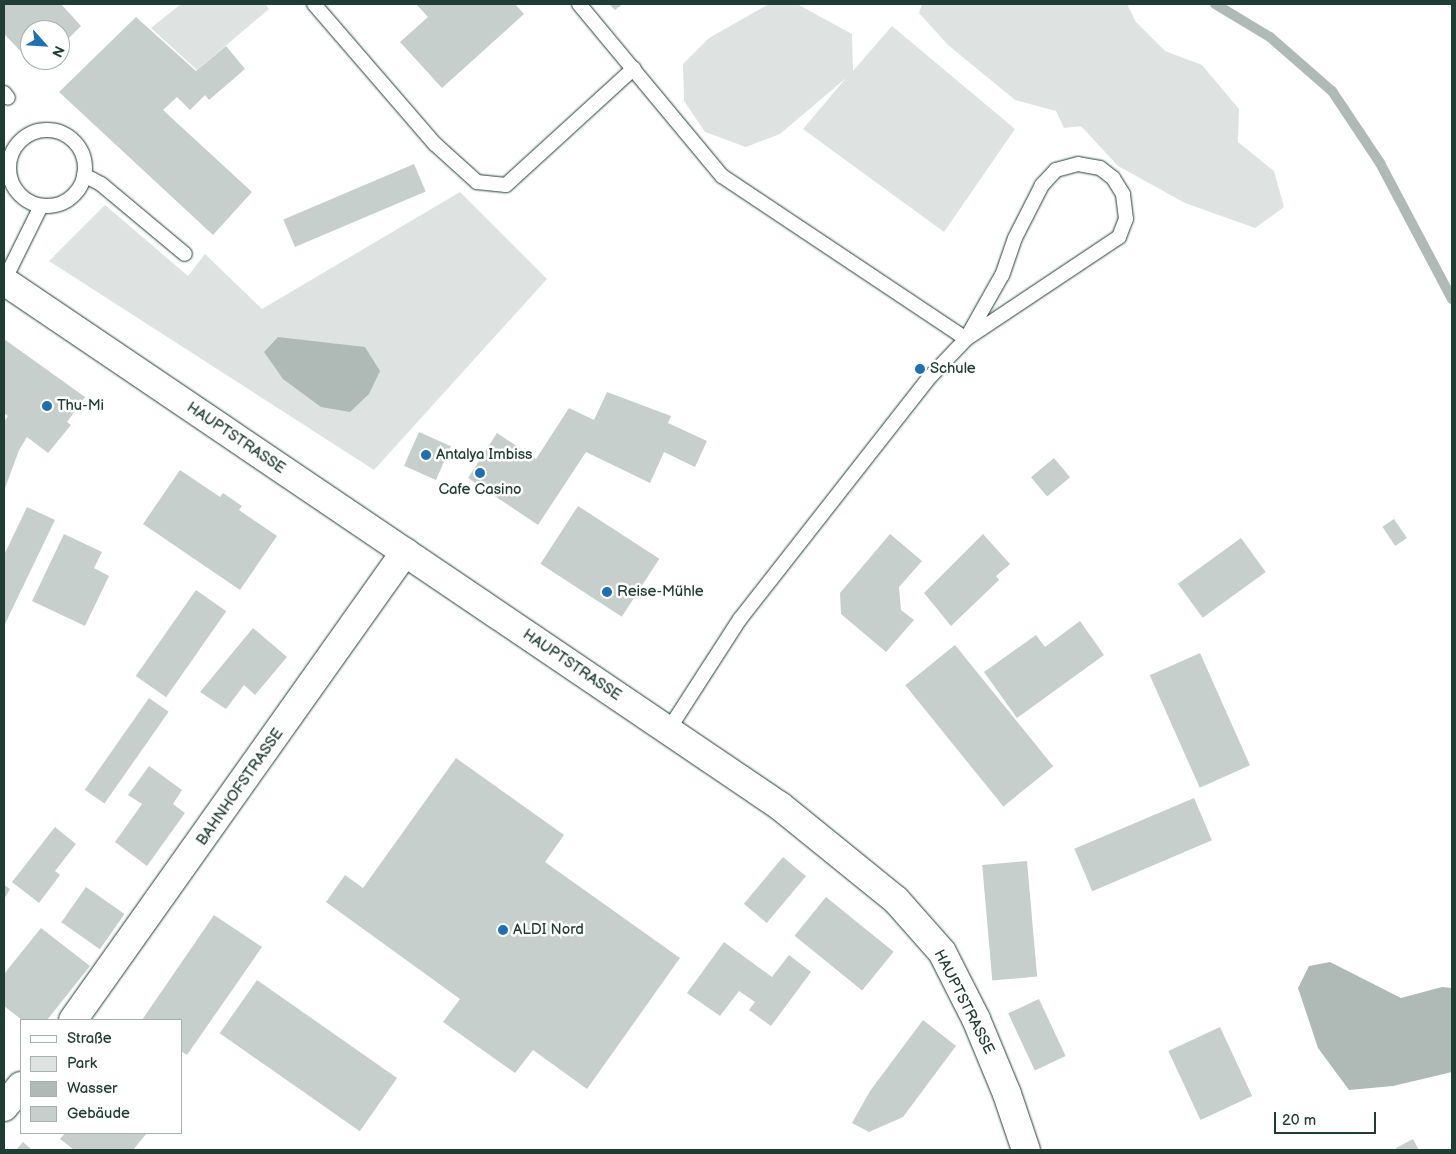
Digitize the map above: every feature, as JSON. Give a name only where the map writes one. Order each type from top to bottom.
[{"type":"main road","name":"HAUPTSTRASSE","points":[[4,281],[669,729],[780,806],[896,900],[942,952],[976,1018],[1007,1094],[1026,1150]]},
{"type":"main road","name":"BAHNHOFSTRASSE","points":[[74,1019],[405,552]]},
{"type":"main road","points":[[4,1107],[20,1087]]},
{"type":"lane","points":[[314,4],[435,144],[478,182],[506,185],[634,68]]},
{"type":"lane","points":[[579,4],[722,176],[966,339]]},
{"type":"lane","points":[[52,130],[74,141],[84,163],[84,175],[73,195],[53,205],[41,206],[20,195],[10,174],[13,151],[29,134],[52,130]]},
{"type":"lane","points":[[669,729],[740,619],[929,378],[966,339],[1119,237],[1126,218],[1123,194],[1113,178],[1100,168],[1078,164],[1056,170],[1042,185],[1015,238],[1002,275],[966,339]]},
{"type":"lane","points":[[84,175],[101,184],[185,254]]},
{"type":"lane","points":[[4,281],[41,206]]},
{"type":"green space","points":[[181,4],[265,4],[269,9],[197,70],[151,28]]},
{"type":"green space","points":[[769,4],[797,4],[852,34],[853,71],[892,26],[1015,129],[944,232],[803,129],[846,78],[780,134],[746,147],[705,132],[684,101],[683,64],[709,38]]},
{"type":"green space","points":[[922,4],[1127,4],[1136,22],[1165,51],[1202,65],[1239,109],[1238,142],[1274,171],[1284,207],[1255,228],[1185,203],[1118,166],[1081,126],[1064,128],[1056,111],[1015,100],[948,45],[919,13]]},
{"type":"green space","points":[[460,192],[547,279],[374,470],[49,261],[105,205],[188,276],[205,254],[262,309]]},
{"type":"water","points":[[278,337],[365,347],[380,371],[369,394],[350,412],[321,407],[283,379],[264,352]]},
{"type":"water","points":[[1330,962],[1401,998],[1442,987],[1452,988],[1452,1072],[1393,1086],[1349,1090],[1318,1048],[1298,988],[1309,966]]},
{"type":"building","points":[[4,4],[61,4],[81,26],[70,37],[70,20],[20,20],[20,50],[4,34]]},
{"type":"building","points":[[416,4],[515,4],[524,14],[442,88],[400,42],[428,17]]},
{"type":"building","points":[[609,4],[623,4],[615,10]]},
{"type":"building","points":[[136,17],[196,71],[226,46],[245,69],[209,100],[205,95],[190,110],[177,97],[163,110],[252,192],[213,235],[59,92]]},
{"type":"building","points":[[414,164],[426,192],[295,247],[283,219]]},
{"type":"building","name":"Thu-Mi","points":[[4,339],[85,397],[67,422],[71,425],[48,453],[27,437],[19,450],[4,491],[4,422],[8,416],[4,413]]},
{"type":"building","points":[[607,392],[671,416],[668,423],[707,441],[695,467],[664,452],[650,483],[586,452],[538,525],[468,478],[497,433],[536,459],[569,408],[594,420]]},
{"type":"building","points":[[419,432],[451,446],[436,480],[404,466]]},
{"type":"building","points":[[1054,458],[1070,477],[1047,496],[1031,477]]},
{"type":"building","points":[[180,470],[220,497],[223,493],[242,506],[239,510],[277,536],[240,590],[143,524]]},
{"type":"building","points":[[578,506],[659,559],[622,617],[540,564]]},
{"type":"building","points":[[27,507],[55,520],[4,626],[4,555]]},
{"type":"building","points":[[1394,519],[1407,538],[1395,546],[1382,527]]},
{"type":"building","points":[[64,534],[102,552],[94,568],[109,576],[85,626],[32,601]]},
{"type":"building","points":[[890,534],[922,561],[899,587],[901,610],[914,620],[886,652],[841,614],[840,593]]},
{"type":"building","points":[[983,534],[1010,564],[996,576],[999,580],[951,626],[924,593]]},
{"type":"building","points":[[1241,538],[1266,572],[1203,618],[1178,584]]},
{"type":"building","points":[[196,590],[226,611],[166,697],[136,676]]},
{"type":"building","points":[[1080,621],[1104,655],[1017,718],[984,672],[1036,635],[1045,647]]},
{"type":"building","points":[[253,628],[287,657],[255,695],[244,685],[226,709],[200,692]]},
{"type":"building","points":[[955,645],[1053,766],[1003,807],[905,685]]},
{"type":"building","points":[[1200,653],[1250,765],[1200,788],[1150,675]]},
{"type":"building","points":[[149,698],[169,712],[104,804],[85,790]]},
{"type":"building","name":"ALDI Nord","points":[[456,758],[564,835],[545,862],[680,958],[587,1089],[533,1050],[515,1073],[443,1022],[460,999],[326,902],[345,875],[363,888]]},
{"type":"building","points":[[149,766],[182,790],[173,804],[185,813],[147,866],[115,842],[142,804],[128,795]]},
{"type":"building","points":[[1194,798],[1212,840],[1092,891],[1074,849]]},
{"type":"building","points":[[55,827],[76,844],[55,871],[60,875],[39,903],[12,882]]},
{"type":"building","points":[[783,857],[806,876],[767,923],[744,904]]},
{"type":"building","points":[[1027,861],[1037,977],[992,980],[982,865]]},
{"type":"building","points":[[4,885],[10,889],[4,899]]},
{"type":"building","points":[[86,887],[125,914],[100,949],[61,922]]},
{"type":"building","points":[[826,897],[894,952],[862,991],[795,936]]},
{"type":"building","points":[[214,915],[262,947],[187,1055],[182,1052],[182,1019],[143,1019]]},
{"type":"building","points":[[41,928],[90,966],[48,1019],[21,1019],[4,1006],[4,974]]},
{"type":"building","points":[[724,942],[772,977],[789,955],[811,972],[771,1026],[749,1010],[755,1002],[739,991],[720,1016],[687,993]]},
{"type":"building","points":[[257,980],[397,1078],[360,1131],[220,1033]]},
{"type":"building","points":[[1039,999],[1066,1056],[1035,1070],[1008,1013]]},
{"type":"building","points":[[923,1020],[956,1046],[903,1117],[869,1132],[852,1123],[870,1091]]},
{"type":"building","points":[[1220,1027],[1252,1096],[1200,1120],[1168,1051]]},
{"type":"building","points":[[64,1134],[146,1134],[133,1150],[74,1150],[60,1139]]},
{"type":"building","points":[[1413,1139],[1419,1150],[1397,1150],[1396,1148]]},
{"type":"building","points":[[23,1142],[32,1150],[16,1150]]},
{"type":"waterway","points":[[1215,4],[1270,37],[1332,91],[1380,163],[1452,299]]},
{"type":"place","name":"Schule","points":[[920,369]]},
{"type":"place","name":"Thu-Mi","points":[[47,406]]},
{"type":"place","name":"Antalya Imbiss","points":[[426,455]]},
{"type":"place","name":"Cafe Casino","points":[[480,473]]},
{"type":"place","name":"Reise-Mühle","points":[[607,592]]},
{"type":"place","name":"ALDI Nord","points":[[503,930]]}]
